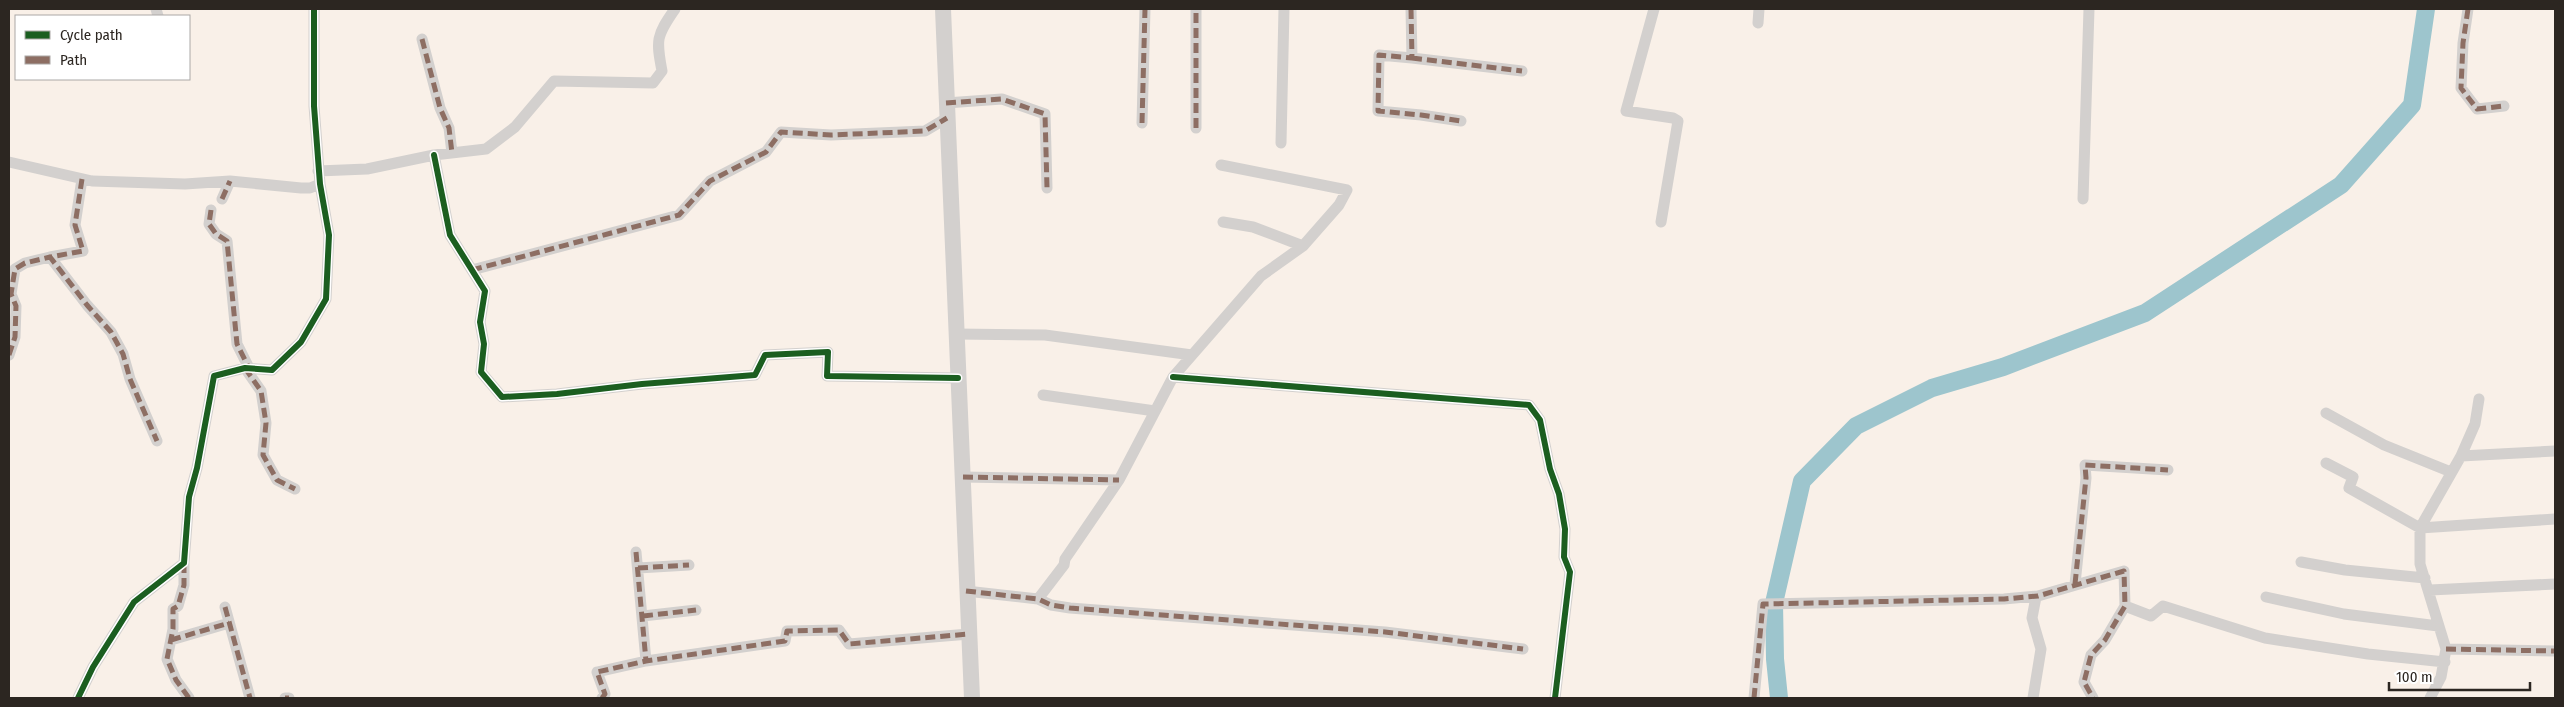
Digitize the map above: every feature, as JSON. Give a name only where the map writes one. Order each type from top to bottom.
[{"type":"main road","points":[[943,9],[972,698]]},
{"type":"street","points":[[190,698],[176,680],[167,659],[173,609],[178,606],[184,585],[189,498],[199,460],[214,376],[247,368],[272,370],[301,342],[326,299],[329,235],[318,170],[314,106],[314,9]]},
{"type":"street","points":[[318,170],[367,169],[434,155],[486,149],[515,127],[554,81],[653,83],[662,71],[657,42],[666,22],[675,9]]},
{"type":"street","points":[[1142,123],[1145,9]]},
{"type":"street","points":[[1196,9],[1196,128]]},
{"type":"street","points":[[1280,143],[1284,9]]},
{"type":"street","points":[[1411,9],[1412,58]]},
{"type":"street","points":[[1654,9],[1626,111],[1673,118],[1678,121],[1661,222]]},
{"type":"street","points":[[1758,23],[1759,9]]},
{"type":"street","points":[[2083,199],[2089,9]]},
{"type":"street","points":[[2468,9],[2463,43],[2461,88],[2476,109],[2504,106]]},
{"type":"street","points":[[422,39],[440,108],[449,128],[452,153]]},
{"type":"street","points":[[1461,121],[1421,115],[1378,112],[1379,55],[1522,71]]},
{"type":"street","points":[[472,270],[679,215],[710,181],[766,152],[781,132],[831,135],[925,131],[947,111],[1002,99],[1045,114],[1047,188]]},
{"type":"street","points":[[434,155],[450,235],[485,290],[480,322],[484,344],[481,372],[502,397],[557,394],[642,384],[755,375],[765,355],[828,352],[827,376],[958,378]]},
{"type":"street","points":[[9,162],[92,181],[185,184],[230,181],[301,188],[310,188],[320,184]]},
{"type":"street","points":[[1038,599],[1064,565],[1065,560],[1118,480],[1173,377],[1260,276],[1302,246],[1339,205],[1347,190],[1220,165]]},
{"type":"street","points":[[9,355],[16,337],[16,306],[11,294],[15,269],[25,263],[83,251],[75,225],[82,179]]},
{"type":"street","points":[[222,199],[230,181]]},
{"type":"street","points":[[211,210],[209,224],[226,241],[237,344],[247,368],[261,391],[266,423],[263,455],[277,480],[295,489]]},
{"type":"street","points":[[1223,222],[1253,227],[1302,246]]},
{"type":"street","points":[[50,257],[87,305],[111,332],[123,354],[130,379],[157,441]]},
{"type":"street","points":[[956,334],[1045,335],[1192,355]]},
{"type":"street","points":[[1173,377],[1529,406],[1540,420],[1550,469],[1560,494],[1565,529],[1564,557],[1570,572],[1555,698]]},
{"type":"street","points":[[1043,395],[1155,411]]},
{"type":"street","points":[[2430,698],[2441,677],[2446,649],[2438,626],[2430,590],[2420,564],[2420,528],[2461,456],[2475,424],[2479,399]]},
{"type":"street","points":[[2326,413],[2384,445],[2451,472]]},
{"type":"street","points":[[2461,456],[2555,451]]},
{"type":"street","points":[[2326,463],[2353,477],[2349,488],[2420,528],[2555,519]]},
{"type":"street","points":[[2075,584],[2086,478],[2085,465],[2168,470]]},
{"type":"street","points":[[963,477],[1118,480]]},
{"type":"street","points":[[636,552],[646,661]]},
{"type":"street","points":[[2301,562],[2345,570],[2425,578]]},
{"type":"street","points":[[78,698],[92,667],[134,602],[184,563]]},
{"type":"street","points":[[638,568],[689,565]]},
{"type":"street","points":[[1754,698],[1763,604],[2036,597],[2124,571],[2124,606],[2105,640],[2091,655],[2084,682],[2093,698]]},
{"type":"street","points":[[2430,590],[2555,584]]},
{"type":"street","points":[[966,591],[1038,599],[1051,605],[1070,608],[1385,632],[1522,649]]},
{"type":"street","points":[[2033,698],[2041,649],[2032,618],[2036,597]]},
{"type":"street","points":[[2266,597],[2336,613],[2438,626]]},
{"type":"street","points":[[2124,606],[2151,616],[2163,606],[2265,638],[2368,654],[2445,662]]},
{"type":"street","points":[[224,607],[250,698]]},
{"type":"street","points":[[643,616],[696,610]]},
{"type":"street","points":[[170,640],[229,623]]},
{"type":"street","points":[[602,698],[605,694],[597,672],[646,661],[785,641],[787,631],[839,630],[849,644],[969,634]]},
{"type":"street","points":[[2446,649],[2554,650]]},
{"type":"waterway","points":[[1779,698],[1775,659],[1774,603],[1802,481],[1856,426],[1932,388],[2003,367],[2145,313],[2341,185],[2412,105],[2426,9]]},
{"type":"marked path","points":[[1142,123],[1145,9]]},
{"type":"marked path","points":[[1196,9],[1196,128]]},
{"type":"marked path","points":[[1411,9],[1412,58],[1379,55],[1378,111],[1461,121]]},
{"type":"marked path","points":[[2468,9],[2463,43],[2461,88],[2477,109],[2504,106]]},
{"type":"marked path","points":[[422,39],[440,108],[449,128],[452,153]]},
{"type":"marked path","points":[[1412,58],[1522,71]]},
{"type":"marked path","points":[[946,103],[1002,99],[1045,114],[1047,188]]},
{"type":"marked path","points":[[472,270],[679,215],[710,181],[766,152],[781,132],[831,135],[925,131],[947,118]]},
{"type":"marked path","points":[[82,179],[75,225],[83,251],[50,257],[87,305],[111,332],[123,354],[130,379],[157,441]]},
{"type":"marked path","points":[[222,199],[230,181]]},
{"type":"marked path","points":[[211,210],[209,224],[216,234],[227,241],[237,344],[249,368]]},
{"type":"marked path","points":[[9,355],[15,337],[16,306],[11,294],[15,269],[25,263],[50,257]]},
{"type":"marked path","points":[[245,368],[261,391],[266,423],[263,455],[277,480],[295,489]]},
{"type":"marked path","points":[[2075,584],[2086,478],[2085,465],[2168,470]]},
{"type":"marked path","points":[[963,477],[1119,480]]},
{"type":"marked path","points":[[636,552],[646,661]]},
{"type":"marked path","points":[[184,563],[184,585],[178,606],[173,609],[173,629],[167,659],[176,680],[189,698]]},
{"type":"marked path","points":[[638,568],[689,565]]},
{"type":"marked path","points":[[1754,698],[1763,604],[2004,599],[2038,596],[2124,571],[2125,606],[2105,640],[2091,655],[2084,682],[2093,698]]},
{"type":"marked path","points":[[966,591],[1038,599],[1051,605],[1070,608],[1385,632],[1523,649]]},
{"type":"marked path","points":[[225,607],[250,698]]},
{"type":"marked path","points":[[643,616],[696,610]]},
{"type":"marked path","points":[[171,640],[229,623]]},
{"type":"marked path","points":[[602,698],[605,694],[597,672],[646,661],[785,641],[787,631],[839,630],[849,644],[969,634]]},
{"type":"marked path","points":[[2446,649],[2554,651]]},
{"type":"cycle path","points":[[78,698],[93,667],[134,602],[184,563],[189,497],[197,468],[214,376],[245,368],[272,370],[301,342],[326,299],[329,235],[320,184],[314,106],[314,9]]},
{"type":"cycle path","points":[[434,155],[450,235],[485,291],[480,322],[484,344],[481,372],[502,397],[557,394],[642,384],[755,375],[765,355],[828,352],[827,376],[958,378]]},
{"type":"cycle path","points":[[1173,377],[1529,405],[1540,420],[1550,469],[1559,494],[1565,529],[1564,557],[1570,572],[1555,698]]}]
